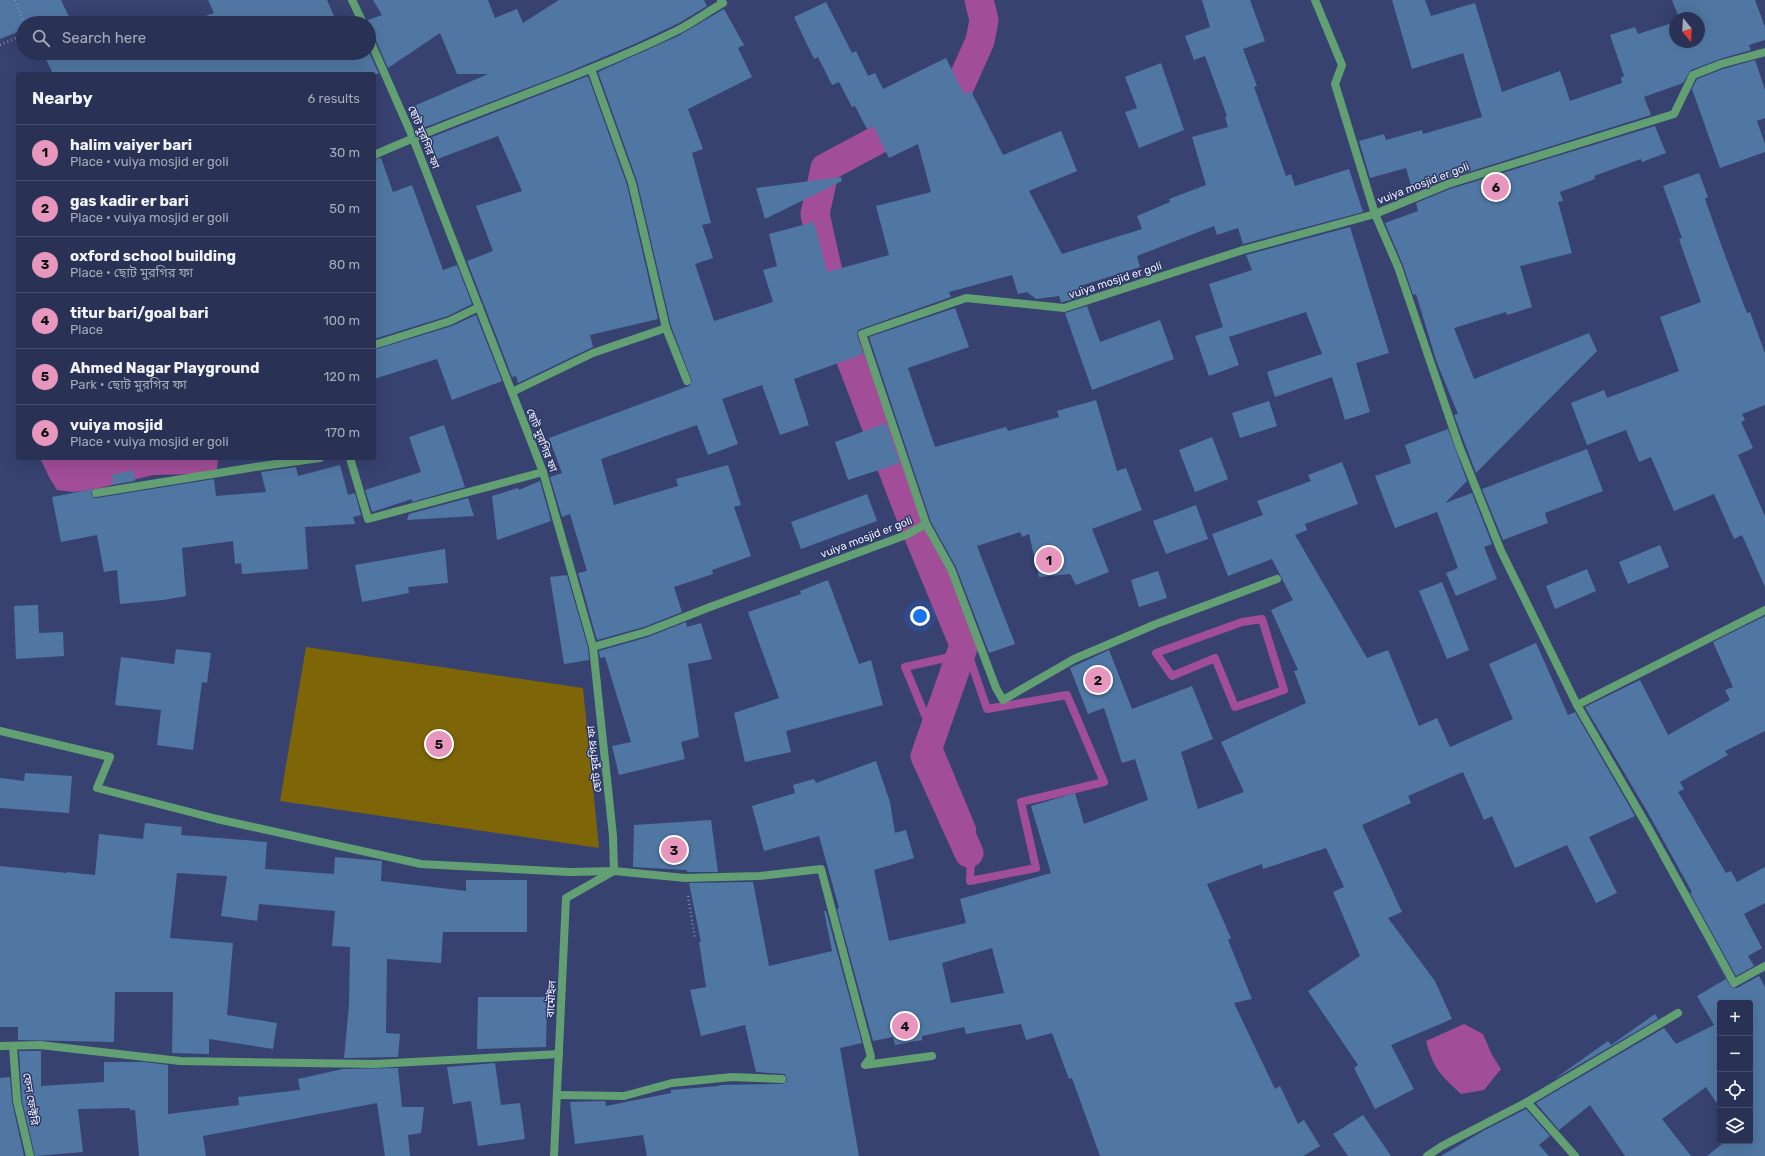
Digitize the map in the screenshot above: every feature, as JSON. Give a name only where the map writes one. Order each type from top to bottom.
[{"type":"street","points":[[352,0],[360,16]]},
{"type":"street","points":[[376,154],[413,138],[591,68],[677,30],[723,3],[721,0]]},
{"type":"street","points":[[1315,0],[1342,65],[1335,84],[1375,214],[1398,267],[1459,446],[1501,551],[1577,705],[1649,829],[1734,983],[1765,966]]},
{"type":"street","name":"vuiya mosjid er goli","points":[[593,647],[646,632],[710,607],[906,536],[926,524],[862,334],[966,298],[1064,308],[1244,250],[1375,214],[1448,184],[1674,114],[1694,75],[1721,64],[1765,52]]},
{"type":"street","name":"ছোট মুরগির ফা","points":[[376,54],[413,138],[543,472],[593,647],[614,836],[614,871]]},
{"type":"street","points":[[591,68],[632,183],[666,328],[687,381]]},
{"type":"street","points":[[376,344],[450,320],[479,307]]},
{"type":"street","points":[[512,392],[593,354],[666,328]]},
{"type":"street","points":[[96,493],[306,460]]},
{"type":"street","points":[[351,460],[368,519],[543,472]]},
{"type":"street","points":[[926,524],[951,569],[996,688],[1003,700],[1074,659],[1156,624],[1277,579]]},
{"type":"street","points":[[1577,705],[1765,610]]},
{"type":"street","points":[[0,731],[110,758],[97,788],[217,819],[421,864],[570,872],[614,871],[685,878],[759,876],[821,869],[871,1057],[865,1065],[932,1056]]},
{"type":"street","name":"বামৌইল","points":[[554,1156],[566,898],[614,871]]},
{"type":"street","points":[[1427,1156],[1442,1146],[1527,1102],[1678,1013]]},
{"type":"street","points":[[0,1046],[40,1045],[180,1061],[375,1064],[559,1054]]},
{"type":"street","name":"ফেন ফেক্টরি","points":[[13,1046],[17,1101],[30,1156]]},
{"type":"street","points":[[558,1095],[624,1096],[679,1083],[732,1077],[782,1078]]},
{"type":"street","points":[[1527,1102],[1575,1156]]},
{"type":"path","points":[[15,0],[21,16]]},
{"type":"path","points":[[0,45],[16,39]]},
{"type":"path","points":[[685,878],[695,939]]},
{"type":"shaded area","points":[[41,460],[218,460],[217,471],[195,474],[153,475],[96,489],[74,492],[57,490]]},
{"type":"shaded area","points":[[306,647],[583,688],[599,848],[280,801]]},
{"type":"shaded area","points":[[1464,1024],[1483,1034],[1492,1055],[1501,1069],[1484,1090],[1461,1094],[1435,1065],[1426,1041]]},
{"type":"building","points":[[0,0],[61,0],[69,16],[16,16],[16,33],[0,39]]},
{"type":"building","points":[[208,0],[327,0],[334,16],[206,16],[214,13]]},
{"type":"building","points":[[373,0],[488,0],[495,18],[517,9],[523,23],[559,0],[704,0],[707,6],[679,23],[637,43],[561,75],[423,128],[414,106],[488,74],[457,74],[440,33],[388,68],[376,41],[376,17],[382,15]]},
{"type":"building","points":[[1202,0],[1250,0],[1265,41],[1243,49],[1257,86],[1254,87],[1286,176],[1291,174],[1295,186],[1349,169],[1363,212],[1243,244],[1238,228],[1217,235],[1214,226],[1137,256],[1140,267],[1080,286],[1085,292],[1083,292],[1084,296],[1063,302],[1061,302],[1059,296],[1036,299],[1027,292],[1018,294],[1012,275],[949,292],[951,297],[858,330],[857,335],[863,354],[794,379],[809,425],[780,435],[762,385],[722,399],[738,444],[708,455],[697,425],[601,459],[614,505],[678,486],[676,479],[728,465],[741,505],[734,507],[751,556],[712,570],[713,574],[674,587],[682,612],[644,627],[597,640],[578,573],[587,571],[570,514],[562,517],[550,477],[562,473],[549,438],[689,386],[692,381],[671,326],[637,181],[598,72],[678,36],[724,9],[744,45],[738,48],[752,77],[688,109],[703,149],[692,153],[711,223],[702,225],[713,258],[695,264],[714,321],[773,302],[763,270],[777,266],[769,234],[814,222],[827,272],[889,255],[876,206],[931,192],[918,144],[889,158],[873,126],[867,129],[855,106],[852,107],[839,82],[832,85],[818,57],[814,59],[794,17],[826,2],[852,53],[856,51],[868,76],[875,73],[883,89],[946,58],[964,94],[971,91],[1003,155],[1061,131],[1077,171],[1029,191],[1062,254],[1142,229],[1137,216],[1170,202],[1169,199],[1206,185],[1192,137],[1228,127],[1225,117],[1227,116],[1205,56],[1194,60],[1185,36],[1210,27]]},
{"type":"building","points":[[1392,0],[1425,0],[1431,16],[1475,3],[1502,92],[1560,71],[1570,101],[1622,83],[1621,78],[1624,76],[1610,35],[1635,27],[1638,34],[1669,24],[1669,48],[1705,48],[1705,12],[1677,12],[1672,0],[1755,0],[1765,27],[1765,40],[1749,45],[1751,50],[1720,59],[1691,70],[1683,83],[1644,97],[1651,115],[1446,179],[1413,192],[1406,168],[1370,178],[1359,141],[1384,134],[1386,140],[1422,130],[1423,134],[1482,117],[1463,53],[1412,69]]},
{"type":"building","points":[[46,60],[373,60],[379,74],[376,74],[376,72],[52,72]]},
{"type":"building","points":[[1755,60],[1765,90],[1765,118],[1757,121],[1765,144],[1765,152],[1720,168],[1692,89],[1697,79],[1723,69]]},
{"type":"building","points":[[1161,63],[1184,130],[1139,148],[1125,112],[1137,108],[1125,77]]},
{"type":"building","points":[[588,76],[627,185],[658,319],[590,335],[593,347],[518,383],[516,376],[512,377],[467,261],[493,251],[476,206],[522,191],[498,136],[435,160],[427,139]]},
{"type":"building","points":[[1655,126],[1666,153],[1642,162],[1641,159],[1594,176],[1595,179],[1560,192],[1563,201],[1558,202],[1572,253],[1520,266],[1532,307],[1507,315],[1506,312],[1454,328],[1474,379],[1589,333],[1597,351],[1476,473],[1454,415],[1458,414],[1437,363],[1416,294],[1413,295],[1403,265],[1385,223],[1418,211],[1416,203],[1450,189]]},
{"type":"building","points":[[381,158],[393,192],[412,185],[443,270],[457,265],[472,304],[448,316],[376,338],[376,159]]},
{"type":"building","points":[[1699,173],[1708,197],[1705,199],[1723,250],[1747,313],[1750,312],[1765,353],[1765,405],[1742,414],[1745,420],[1741,422],[1753,448],[1738,455],[1765,516],[1765,587],[1742,535],[1734,539],[1714,494],[1674,511],[1651,457],[1639,462],[1626,430],[1587,445],[1571,403],[1604,390],[1607,398],[1679,371],[1660,317],[1701,302],[1679,239],[1682,238],[1663,186]]},
{"type":"building","points":[[841,177],[842,181],[765,219],[756,188]]},
{"type":"building","points":[[1350,227],[1389,353],[1356,363],[1370,412],[1345,420],[1332,377],[1275,397],[1267,372],[1322,354],[1306,312],[1229,337],[1239,365],[1209,376],[1195,336],[1223,327],[1209,284],[1252,270],[1246,255]]},
{"type":"building","points":[[1087,306],[1100,342],[1160,320],[1174,359],[1092,390],[1065,313]]},
{"type":"building","points":[[955,308],[969,347],[908,368],[935,447],[1006,427],[1008,431],[1059,417],[1057,411],[1096,400],[1117,471],[1126,468],[1142,510],[1092,529],[1109,572],[1076,585],[1070,574],[1039,577],[1029,534],[1022,537],[1020,532],[977,546],[1015,644],[989,653],[956,567],[931,522],[869,337]]},
{"type":"building","points":[[476,315],[502,381],[452,400],[437,359],[376,378],[376,349],[452,326]]},
{"type":"building","points":[[1269,401],[1277,426],[1240,438],[1232,413]]},
{"type":"building","points":[[886,423],[900,463],[848,480],[835,442]]},
{"type":"building","points":[[444,425],[465,487],[412,502],[412,499],[372,512],[365,490],[421,472],[409,437]]},
{"type":"building","points":[[1448,429],[1467,481],[1445,503],[1472,493],[1492,544],[1484,547],[1497,579],[1456,596],[1446,573],[1458,568],[1437,512],[1395,528],[1375,476],[1411,463],[1405,445]]},
{"type":"building","points":[[1212,437],[1228,479],[1195,492],[1179,450]]},
{"type":"building","points":[[1587,449],[1603,491],[1545,513],[1548,523],[1503,540],[1482,489]]},
{"type":"building","points":[[1342,462],[1358,504],[1305,524],[1307,530],[1295,535],[1367,658],[1388,650],[1419,726],[1437,718],[1450,747],[1513,719],[1489,664],[1536,643],[1568,715],[1575,712],[1635,816],[1589,837],[1617,893],[1596,903],[1567,845],[1515,868],[1492,816],[1484,820],[1463,772],[1408,796],[1411,803],[1362,825],[1402,912],[1388,918],[1435,981],[1452,1019],[1391,1045],[1414,1089],[1375,1109],[1354,1068],[1358,1065],[1308,991],[1360,956],[1333,892],[1344,887],[1326,848],[1263,869],[1262,864],[1207,884],[1231,938],[1228,940],[1252,999],[1234,1003],[1275,1089],[1280,1086],[1298,1124],[1304,1120],[1320,1146],[1303,1156],[1100,1156],[1072,1078],[1069,1079],[1052,1033],[1026,1040],[1021,1024],[966,1034],[964,1027],[922,1036],[922,1040],[895,1045],[893,1037],[873,1041],[819,836],[764,851],[752,806],[795,793],[793,785],[814,779],[816,783],[876,761],[890,802],[895,833],[906,830],[914,858],[874,870],[889,941],[966,923],[960,899],[1051,873],[1031,806],[1075,793],[1084,824],[1148,800],[1135,759],[1122,763],[1104,708],[1088,714],[1070,668],[1109,650],[1132,709],[1192,686],[1213,739],[1181,752],[1198,809],[1244,792],[1221,742],[1306,703],[1294,671],[1298,670],[1271,610],[1293,600],[1272,559],[1228,576],[1212,534],[1263,515],[1257,501],[1311,481],[1308,475]],"holes":[[[992,948],[1004,993],[951,1003],[942,963]]]},
{"type":"building","points":[[340,465],[348,495],[355,493],[361,515],[353,517],[355,524],[305,527],[308,569],[242,574],[241,563],[235,564],[233,541],[182,548],[186,596],[163,600],[120,604],[117,570],[104,572],[97,535],[61,542],[52,497],[93,489],[91,494],[94,498],[97,498],[214,479],[216,496],[266,492],[261,472],[296,467],[298,476]]},
{"type":"building","points":[[133,470],[135,481],[113,485],[112,475]]},
{"type":"building","points":[[540,481],[551,521],[497,540],[492,496],[518,488],[519,490]]},
{"type":"building","points":[[867,494],[877,521],[801,549],[791,522]]},
{"type":"building","points":[[468,498],[474,516],[407,520],[409,514]]},
{"type":"building","points":[[1196,505],[1208,539],[1166,554],[1153,521]]},
{"type":"building","points":[[1660,545],[1669,567],[1628,584],[1619,562]]},
{"type":"building","points":[[445,549],[448,583],[408,587],[409,593],[362,602],[355,565]]},
{"type":"building","points":[[1587,569],[1596,591],[1555,609],[1546,586]]},
{"type":"building","points":[[1158,571],[1167,598],[1139,607],[1131,580]]},
{"type":"building","points":[[567,575],[588,648],[589,660],[564,664],[550,577]]},
{"type":"building","points":[[828,580],[859,664],[871,660],[883,705],[786,731],[791,752],[745,762],[734,713],[779,698],[748,612],[801,594],[800,591]]},
{"type":"building","points":[[1442,582],[1469,650],[1447,659],[1419,591]]},
{"type":"building","points":[[38,605],[39,633],[63,632],[64,656],[16,659],[14,606]]},
{"type":"building","points":[[1765,616],[1765,731],[1725,751],[1728,755],[1680,782],[1684,789],[1678,792],[1726,873],[1731,871],[1737,882],[1765,867],[1765,903],[1744,914],[1762,948],[1748,956],[1754,966],[1736,976],[1647,811],[1585,707],[1640,680],[1668,735],[1730,700],[1725,690],[1733,687],[1713,642]]},
{"type":"building","points":[[686,622],[687,627],[701,623],[712,659],[688,664],[699,737],[681,742],[685,759],[619,775],[612,746],[631,742],[605,657],[600,658],[599,651],[648,637]]},
{"type":"building","points":[[176,649],[211,653],[207,683],[202,682],[193,750],[157,745],[161,710],[115,705],[121,657],[174,664]]},
{"type":"building","points":[[25,773],[72,776],[69,813],[0,808],[0,778],[24,781]]},
{"type":"building","points":[[711,820],[718,872],[687,872],[687,870],[633,867],[634,825]]},
{"type":"building","points":[[145,823],[182,827],[181,835],[267,842],[265,869],[334,874],[335,857],[382,861],[381,881],[466,891],[466,880],[527,880],[527,932],[443,932],[441,963],[387,959],[386,1033],[400,1034],[398,1057],[344,1058],[349,1005],[350,947],[332,946],[335,911],[259,904],[257,921],[221,916],[227,876],[177,873],[170,938],[233,943],[227,1015],[277,1023],[273,1049],[209,1039],[209,1054],[172,1053],[173,992],[115,992],[114,1042],[18,1040],[18,1027],[0,1027],[0,866],[95,875],[99,834],[143,839]]},
{"type":"building","points":[[753,882],[769,966],[832,951],[824,911],[826,911],[862,1043],[840,1048],[859,1156],[647,1156],[643,1135],[575,1144],[570,1102],[605,1101],[606,1106],[671,1093],[671,1090],[719,1085],[782,1084],[786,1082],[787,1079],[785,1074],[756,1072],[745,1025],[701,1036],[690,990],[706,987],[699,942],[701,942],[689,883]]},
{"type":"building","points":[[1703,938],[1731,987],[1737,988],[1759,976],[1765,987],[1765,1156],[1707,1156],[1722,1144],[1753,1144],[1753,1000],[1717,1000],[1717,1104],[1706,1087],[1662,1119],[1691,1156],[1625,1156],[1590,1105],[1559,1130],[1536,1103],[1664,1028],[1676,1044],[1714,1025],[1697,996],[1726,979]]},
{"type":"building","points":[[478,997],[547,997],[546,1047],[477,1049]]},
{"type":"building","points":[[1655,1014],[1658,1019],[1553,1080],[1608,1041],[1611,1045]]},
{"type":"building","points":[[19,1051],[41,1051],[41,1086],[104,1082],[104,1062],[144,1062],[168,1065],[168,1114],[239,1105],[238,1097],[300,1090],[298,1079],[343,1069],[398,1068],[402,1107],[424,1107],[421,1133],[408,1135],[410,1156],[385,1156],[377,1103],[203,1136],[206,1156],[139,1156],[135,1110],[130,1110],[130,1108],[78,1109],[83,1152],[35,1156],[22,1100]]},
{"type":"building","points":[[495,1063],[501,1105],[520,1103],[525,1139],[478,1146],[471,1101],[453,1104],[447,1067]]},
{"type":"building","points":[[10,1077],[12,1102],[24,1156],[0,1156],[0,1078]]},
{"type":"building","points":[[1526,1109],[1550,1136],[1539,1145],[1549,1156],[1441,1156],[1483,1131]]},
{"type":"building","points":[[1363,1115],[1391,1156],[1348,1156],[1333,1134]]},
{"type":"waterway","points":[[969,853],[925,756],[964,645],[911,517],[843,339],[815,214],[825,168],[954,99],[980,41],[984,20],[979,0]]},
{"type":"waterway","points":[[1262,619],[1284,690],[1235,707],[1215,658],[1172,676],[1156,653],[1242,622],[1262,619]]},
{"type":"waterway","points":[[968,653],[987,709],[1067,695],[1104,782],[1021,802],[1036,868],[970,881],[972,828],[905,667],[968,653]]},
{"type":"place","name":"vuiya mosjid","points":[[1496,187]]},
{"type":"place","name":"halim vaiyer bari","points":[[1049,560]]},
{"type":"place","name":"gas kadir er bari","points":[[1098,680]]},
{"type":"place","name":"Ahmed Nagar Playground","points":[[439,744]]},
{"type":"place","name":"oxford school building","points":[[674,850]]},
{"type":"place","name":"titur bari/goal bari","points":[[905,1026]]}]
